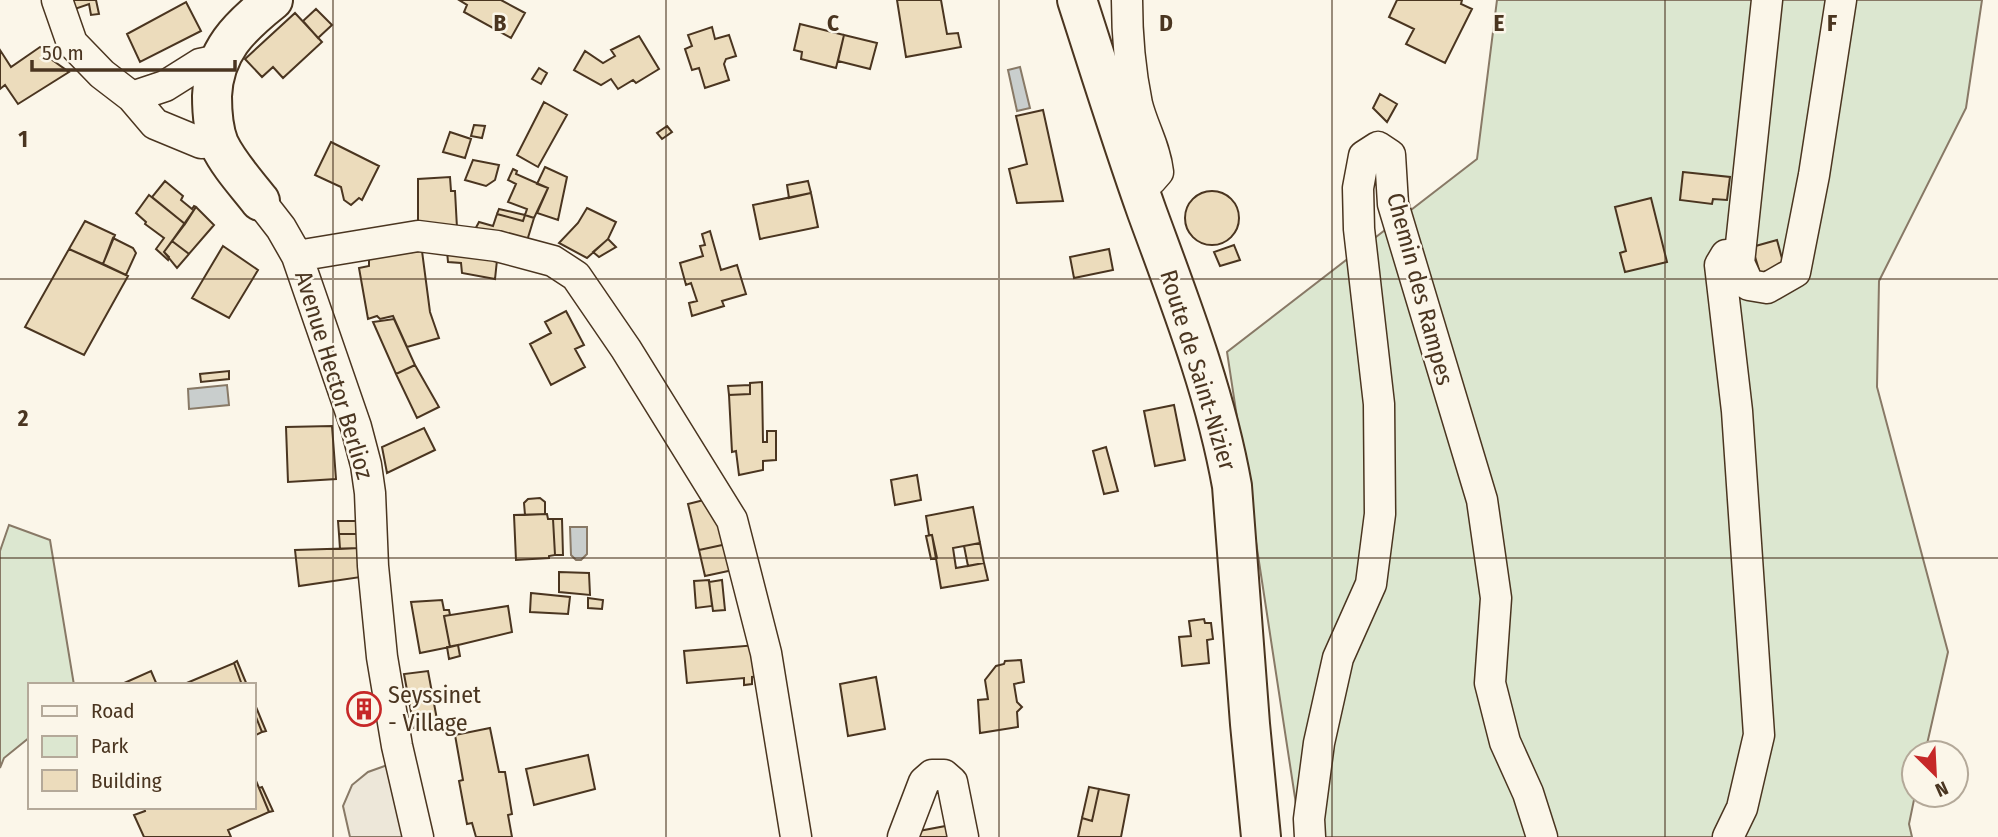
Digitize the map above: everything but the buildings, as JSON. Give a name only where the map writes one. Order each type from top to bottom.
[{"type":"main road","name":"Avenue Hector Berlioz","points":[[260,201],[218,142],[212,109],[213,78],[219,60],[235,35],[273,0]]},
{"type":"main road","name":"Route de Saint-Nizier","points":[[1077,0],[1198,355],[1226,453],[1233,497],[1261,837]]},
{"type":"street","points":[[57,0],[72,43],[102,75],[132,97],[155,124],[201,143],[218,142]]},
{"type":"street","points":[[1127,0],[1127,40],[1138,107],[1155,152],[1158,172],[1150,180],[1138,185]]},
{"type":"street","points":[[1744,274],[1767,0]]},
{"type":"street","points":[[1728,837],[1742,808],[1759,735],[1737,411],[1720,265],[1726,255],[1744,274],[1767,288],[1795,272],[1814,175],[1840,10]]},
{"type":"street","points":[[132,97],[164,86],[200,64],[219,60]]},
{"type":"street","name":"Chemin des Rampes","points":[[1310,837],[1308,819],[1319,743],[1338,658],[1371,584],[1380,514],[1379,404],[1359,229],[1358,188],[1364,156],[1378,147],[1390,155],[1393,204],[1482,500],[1496,598],[1490,684],[1506,742],[1528,793],[1542,837]]},
{"type":"street","name":"Avenue Hector Berlioz","points":[[260,201],[281,228],[297,256],[356,428],[366,465],[380,643],[397,746],[418,837]]},
{"type":"street","points":[[297,256],[418,236],[497,246],[554,261],[576,276],[634,361],[732,520],[766,653],[796,837]]},
{"type":"street","points":[[903,837],[924,782],[932,775],[944,775],[952,782],[963,837]]},
{"type":"green space","points":[[1497,0],[1982,0],[1966,108],[1879,281],[1877,387],[1948,652],[1928,739],[1900,739],[1900,809],[1912,809],[1909,824],[1912,837],[1301,837],[1227,352],[1477,159]]},
{"type":"green space","points":[[9,525],[50,540],[74,683],[28,683],[28,739],[4,758],[0,768],[0,551]]},
{"type":"shaded area","points":[[1020,67],[1030,108],[1017,111],[1008,70]]},
{"type":"shaded area","points":[[227,385],[229,405],[189,409],[188,389]]},
{"type":"shaded area","points":[[570,527],[587,527],[587,554],[581,560],[576,560],[571,555]]},
{"type":"shaded area","points":[[393,763],[410,837],[350,837],[343,806],[352,785],[368,772]]},
{"type":"place","name":"Seyssinet - Village","points":[[364,709]]}]
